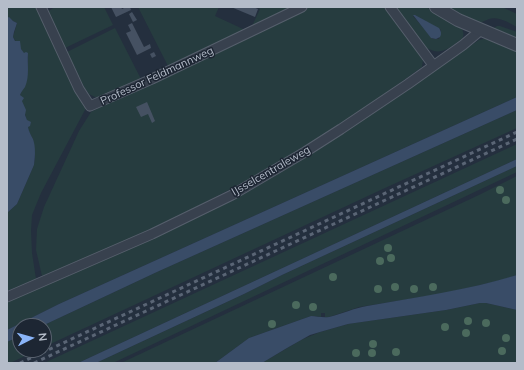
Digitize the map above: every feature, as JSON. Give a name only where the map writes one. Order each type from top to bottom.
[{"type":"street","name":"Professor Feldmannweg","points":[[41,7],[79,89],[90,106],[152,79],[302,7]]},
{"type":"street","points":[[390,7],[433,65]]},
{"type":"street","points":[[436,7],[458,20],[517,45]]},
{"type":"street","name":"IJsselcentraleweg","points":[[7,297],[152,234],[232,195],[311,148],[408,84],[481,30]]},
{"type":"green space","points":[[7,7],[37,7],[86,108],[41,193],[32,215],[32,253],[36,279],[7,291],[7,213],[17,204],[34,165],[35,159],[33,139],[29,132],[20,95],[28,72],[28,53],[24,54],[13,37],[17,23],[7,18]]},
{"type":"green space","points":[[55,7],[104,7],[113,25],[65,48],[48,12]]},
{"type":"green space","points":[[138,7],[219,7],[215,16],[243,29],[243,31],[168,66]]},
{"type":"green space","points":[[257,7],[287,7],[288,9],[252,26],[260,9]]},
{"type":"green space","points":[[308,7],[383,7],[395,20],[423,60],[422,67],[315,140],[231,189],[143,233],[42,276],[36,250],[37,229],[44,207],[79,131],[91,112],[252,32]]},
{"type":"green space","points":[[394,7],[426,7],[462,29],[464,34],[462,39],[445,50],[436,51],[425,47]],"holes":[[[415,15],[441,30],[439,39],[433,39],[413,16]]]},
{"type":"green space","points":[[448,7],[502,7],[517,14],[517,27],[504,20],[496,18],[479,23]]},
{"type":"green space","points":[[497,26],[517,32],[517,38],[494,28]]},
{"type":"green space","points":[[115,28],[141,79],[97,98],[89,94],[85,89],[67,52]]},
{"type":"green space","points":[[487,39],[517,51],[517,97],[31,318],[12,318],[12,328],[7,330],[7,302],[166,232],[259,185],[316,151],[479,40]]},
{"type":"green space","points":[[517,110],[517,128],[52,343],[52,321],[157,272]]},
{"type":"green space","points":[[517,144],[517,159],[78,363],[44,363]]},
{"type":"green space","points":[[517,166],[517,172],[113,363],[96,363],[282,275]]},
{"type":"green space","points":[[517,176],[517,275],[502,280],[441,294],[359,307],[329,317],[325,317],[325,313],[321,313],[321,317],[311,316],[249,338],[215,363],[121,363],[481,194]]},
{"type":"green space","points":[[480,303],[517,310],[517,363],[262,363],[301,340],[320,332],[348,324],[446,310]]},
{"type":"green space","points":[[12,340],[12,358],[21,358],[10,363],[7,363],[7,342]]},
{"type":"water","points":[[413,15],[439,28],[441,32],[440,37],[436,39],[431,38]]},
{"type":"water","points":[[9,17],[17,23],[13,37],[15,41],[20,41],[21,49],[24,53],[28,53],[27,83],[20,95],[24,98],[22,101],[26,110],[25,115],[27,120],[31,122],[30,126],[28,127],[34,142],[35,152],[34,165],[17,204],[7,213],[7,18]]},
{"type":"water","points":[[517,97],[517,110],[157,272],[52,321],[52,318],[31,318]]},
{"type":"water","points":[[517,159],[517,166],[96,363],[78,363]]},
{"type":"water","points":[[517,275],[517,310],[480,303],[446,310],[348,324],[310,335],[262,363],[215,363],[249,338],[311,316],[329,317],[362,307],[461,289]]},
{"type":"water","points":[[12,328],[12,340],[7,342],[7,330]]},
{"type":"building","points":[[111,7],[121,7],[122,9],[130,7],[131,10],[116,17]]},
{"type":"building","points":[[231,7],[253,7],[258,9],[255,17]]},
{"type":"building","points":[[132,12],[137,20],[133,22],[129,14]]},
{"type":"building","points":[[132,23],[144,47],[150,44],[151,48],[137,55],[126,33],[131,31],[128,25]]},
{"type":"building","points":[[154,52],[156,56],[152,58],[150,54]]},
{"type":"building","points":[[147,102],[155,121],[152,123],[148,114],[141,117],[136,107]]},
{"type":"railway","points":[[20,363],[517,132]]},
{"type":"railway","points":[[34,363],[517,139]]}]
